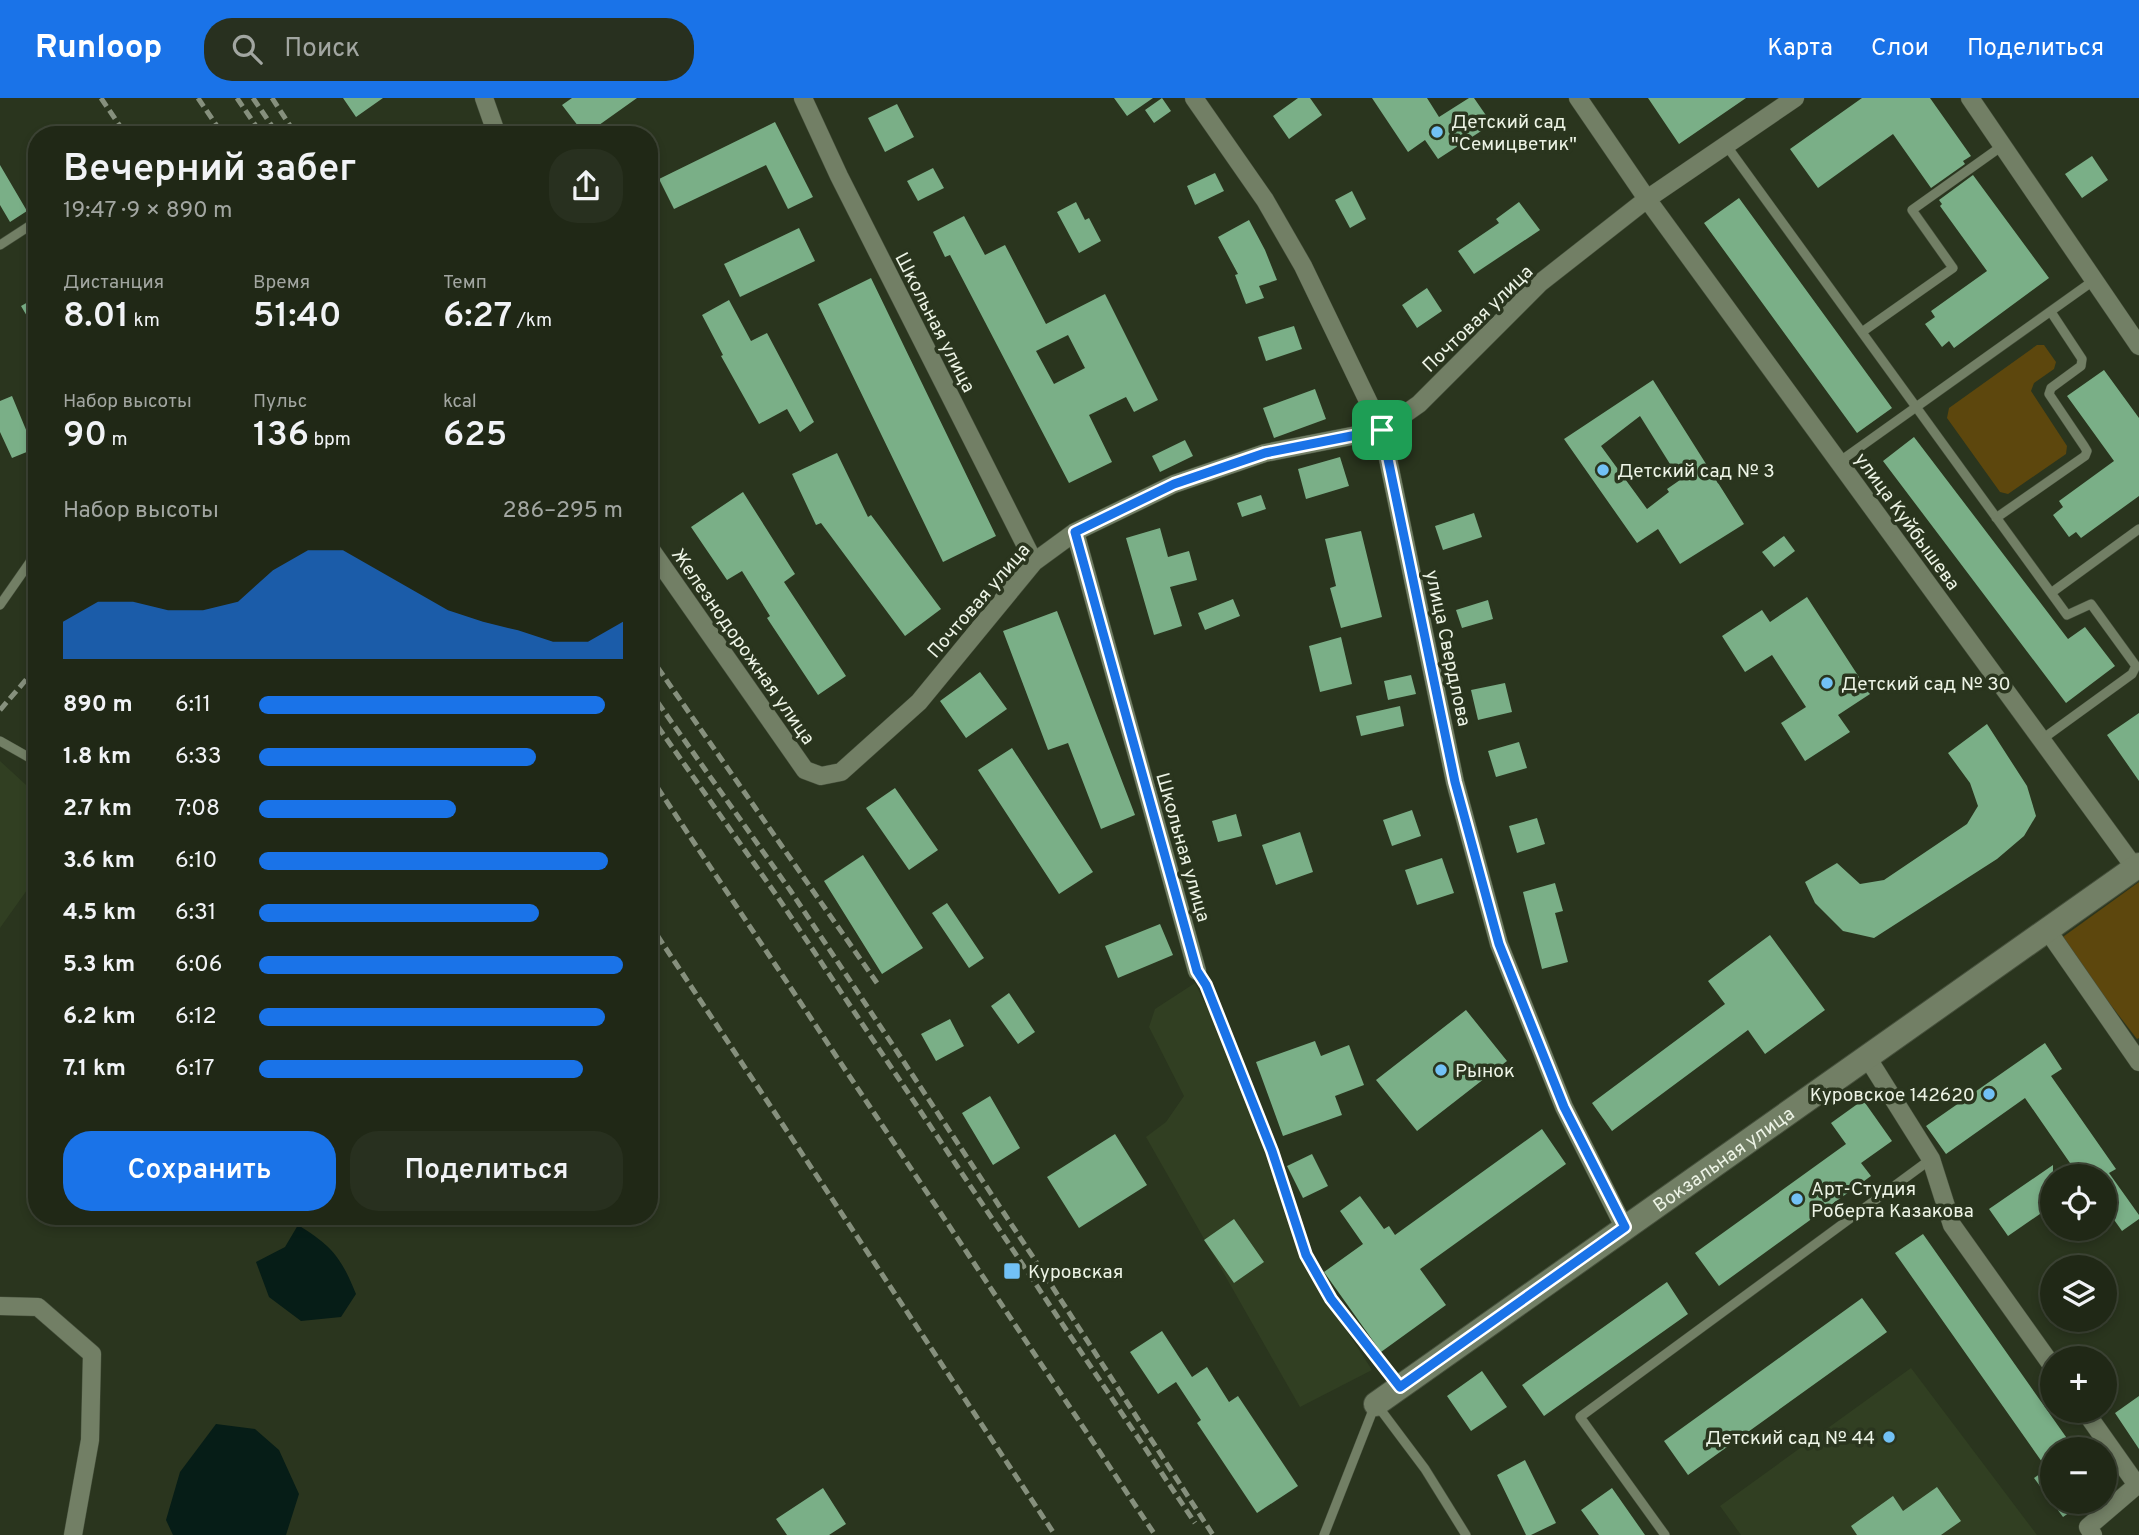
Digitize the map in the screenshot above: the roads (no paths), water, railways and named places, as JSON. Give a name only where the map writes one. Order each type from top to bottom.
[{"type":"street","points":[[484,98],[494,126]]},
{"type":"street","name":"Школьная улица","points":[[803,98],[1034,562]]},
{"type":"street","name":"улица Свердлова","points":[[1194,98],[1265,200],[1303,266],[1382,430],[1455,782],[1499,944],[1564,1107],[1625,1227]]},
{"type":"street","name":"улица Куйбышева","points":[[1578,98],[1647,199],[2041,740],[2137,867]]},
{"type":"street","name":"Почтовая улица","points":[[805,770],[821,776],[841,772],[919,702],[1034,562],[1075,532],[1174,484],[1265,453],[1382,430],[1419,404],[1540,283],[1647,199],[1795,98]]},
{"type":"street","points":[[1970,98],[2139,346]]},
{"type":"street","name":"Школьная улица","points":[[1075,532],[1197,971]]},
{"type":"street","name":"Железнодорожная улица","points":[[658,560],[805,770]]},
{"type":"street","name":"Вокзальная улица","points":[[1376,1404],[2137,867]]},
{"type":"street","points":[[2048,931],[2139,1062]]},
{"type":"street","points":[[1867,1057],[1931,1159],[1952,1225],[2040,1349]]},
{"type":"street","points":[[0,1306],[38,1307],[92,1354],[90,1440],[73,1535]]},
{"type":"street","points":[[2093,1423],[2137,1486],[2088,1527],[2093,1535]]},
{"type":"lane","points":[[1726,145],[2067,615],[2070,616],[2091,604],[2136,666],[2132,674],[2041,740]]},
{"type":"lane","points":[[1862,332],[1953,268],[1912,210],[2002,146]]},
{"type":"lane","points":[[0,245],[28,227]]},
{"type":"lane","points":[[1839,462],[2093,281]]},
{"type":"lane","points":[[1996,519],[2085,456],[2084,446],[2049,394],[2051,388],[2081,366],[2082,359],[2050,312]]},
{"type":"lane","points":[[2051,593],[2139,529]]},
{"type":"lane","points":[[0,605],[28,565]]},
{"type":"lane","points":[[0,741],[28,757]]},
{"type":"lane","points":[[1197,971],[1206,985],[1267,1138],[1306,1255],[1331,1299],[1400,1387]]},
{"type":"lane","points":[[1665,1535],[1580,1417],[1931,1159]]},
{"type":"lane","points":[[1324,1535],[1376,1404]]},
{"type":"lane","points":[[1376,1404],[1424,1469],[1466,1535]]},
{"type":"water","points":[[298,1225],[327,1246],[340,1261],[351,1281],[356,1294],[341,1317],[301,1321],[269,1297],[256,1262],[285,1247]]},
{"type":"water","points":[[216,1424],[255,1429],[279,1450],[299,1494],[286,1535],[173,1535],[166,1520],[180,1472]]},
{"type":"railway","points":[[101,98],[120,126]]},
{"type":"railway","points":[[198,98],[217,126]]},
{"type":"railway","points":[[237,98],[256,126]]},
{"type":"railway","points":[[253,98],[272,126]]},
{"type":"railway","points":[[272,98],[290,126]]},
{"type":"railway","points":[[658,668],[877,983]]},
{"type":"railway","points":[[0,710],[28,677]]},
{"type":"railway","points":[[658,703],[790,890],[1213,1535]]},
{"type":"railway","points":[[658,727],[777,896],[1195,1523]]},
{"type":"railway","points":[[658,789],[1155,1535]]},
{"type":"railway","points":[[658,937],[1055,1535]]},
{"type":"place","name":"Детский сад \"Семицветик\"","points":[[1437,132]]},
{"type":"place","name":"Детский сад № 3","points":[[1603,470]]},
{"type":"place","name":"Детский сад № 30","points":[[1827,683]]},
{"type":"place","name":"Рынок","points":[[1441,1070]]},
{"type":"place","name":"Куровское 142620","points":[[1989,1094]]},
{"type":"place","name":"Арт-Студия Роберта Казакова","points":[[1797,1199]]},
{"type":"place","name":"Куровская","points":[[1012,1271]]},
{"type":"place","name":"Детский сад № 44","points":[[1889,1437]]}]
